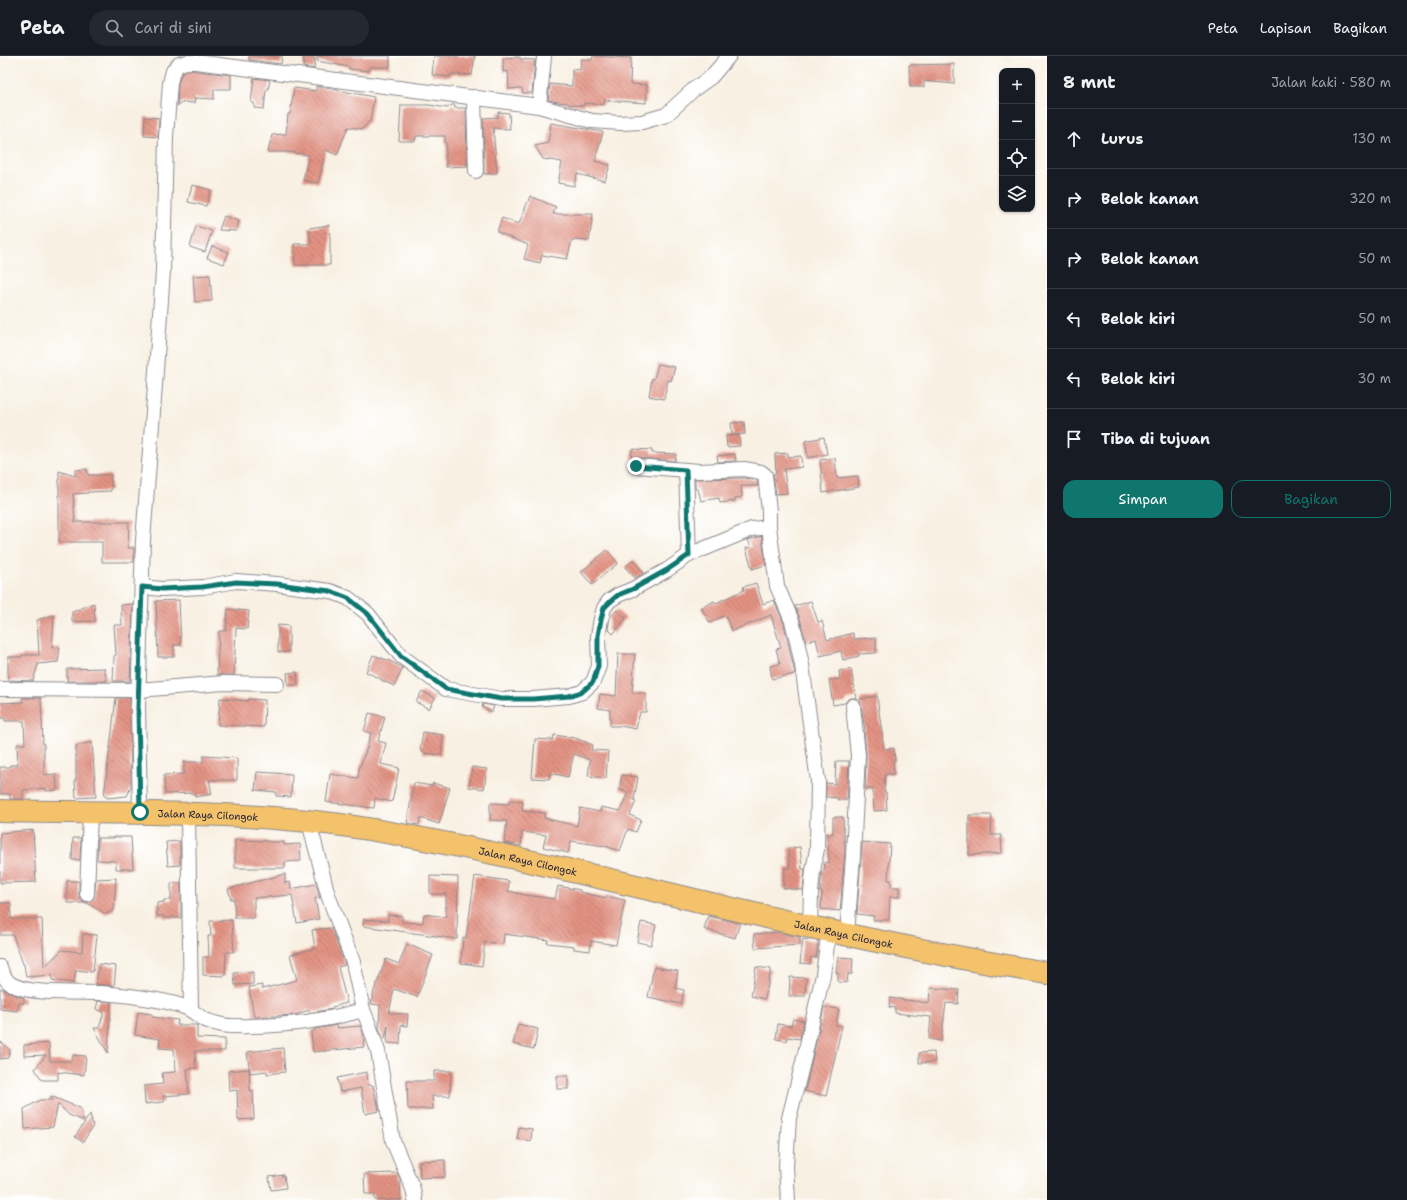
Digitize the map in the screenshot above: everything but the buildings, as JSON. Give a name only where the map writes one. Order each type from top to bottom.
[{"type":"highway","name":"Jalan Raya Cilongok","points":[[0,811],[140,812],[242,816],[366,829],[559,867],[829,930],[1047,973]]},
{"type":"street","points":[[140,812],[138,690],[143,540],[162,271],[166,137],[170,83],[174,71],[179,64],[196,62],[474,97],[539,106],[592,121],[621,123],[642,122],[666,115],[694,89],[711,77],[729,56]]},
{"type":"street","points":[[539,106],[544,57]]},
{"type":"street","points":[[474,97],[476,172]]},
{"type":"street","points":[[636,466],[686,470],[722,471],[744,469],[761,472],[765,475],[769,528],[777,586],[792,621],[802,664],[818,781],[817,849],[811,892],[829,930]]},
{"type":"street","points":[[686,470],[689,555]]},
{"type":"street","points":[[142,587],[162,589],[202,587],[236,582],[277,584],[330,591],[348,598],[368,614],[401,656],[446,689],[501,699],[533,699],[569,696],[582,692],[593,682],[598,666],[598,636],[604,608],[618,595],[633,589],[667,570],[689,555],[752,529],[769,528]]},
{"type":"street","points":[[0,689],[138,690],[224,683],[277,684]]},
{"type":"street","points":[[788,1200],[786,1167],[788,1118],[804,1058],[821,983],[829,930],[853,857],[858,755],[854,706]]},
{"type":"street","points":[[87,894],[90,812]]},
{"type":"street","points":[[188,815],[191,1010]]},
{"type":"street","points":[[309,822],[328,895],[353,962],[363,1010],[378,1051],[393,1141],[413,1189],[414,1200]]},
{"type":"street","points":[[0,967],[2,975],[11,984],[35,991],[94,993],[137,998],[178,1006],[191,1010],[207,1021],[229,1026],[270,1025],[317,1020],[339,1017],[363,1010]]},
{"type":"route","points":[[140,812],[138,707],[142,587],[162,589],[202,587],[236,582],[277,584],[330,591],[348,598],[368,614],[401,656],[446,689],[501,699],[533,699],[569,696],[582,692],[593,682],[597,674],[598,636],[604,608],[618,595],[633,589],[667,570],[689,555],[686,470],[636,466]]}]
